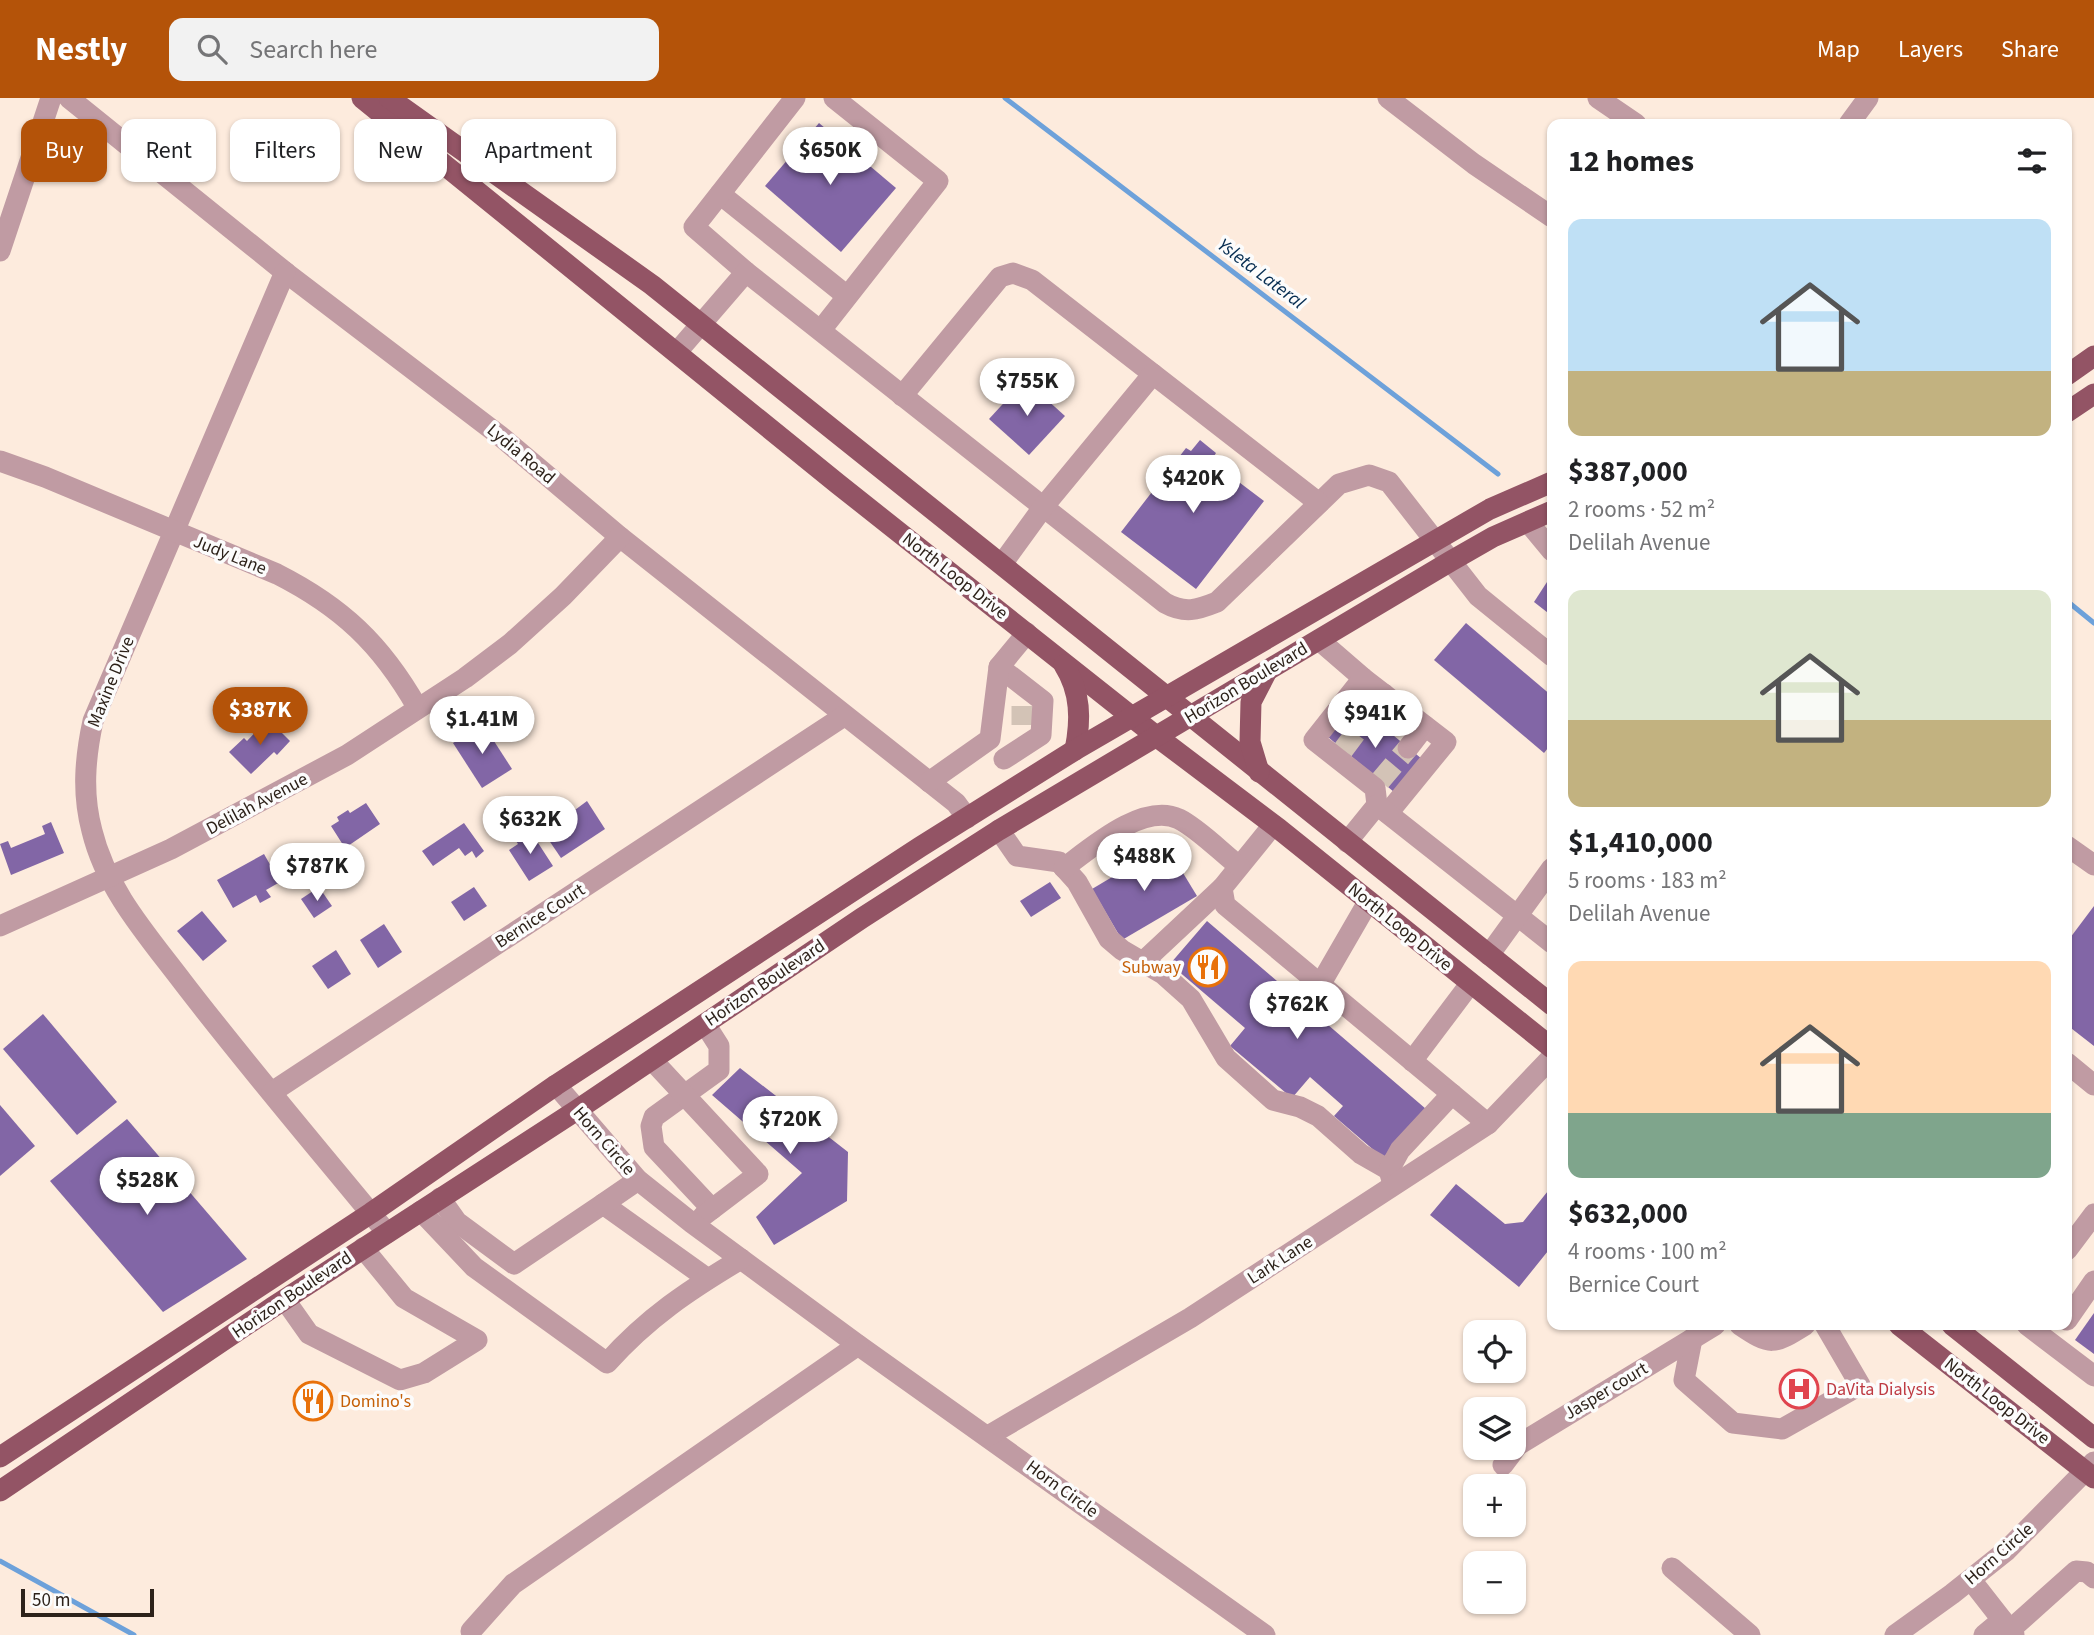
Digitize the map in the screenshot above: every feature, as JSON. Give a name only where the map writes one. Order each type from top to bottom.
[{"type":"main road","name":"North Loop Drive","points":[[362,98],[1132,718],[1273,824],[1547,1044]]},
{"type":"main road","name":"North Loop Drive","points":[[389,98],[652,285],[1547,1002]]},
{"type":"main road","points":[[2072,371],[2094,356]]},
{"type":"main road","points":[[2072,409],[2094,394]]},
{"type":"main road","name":"Horizon Boulevard","points":[[0,1457],[371,1213],[556,1085],[1075,750],[1490,509],[1547,484]]},
{"type":"main road","name":"Horizon Boulevard","points":[[0,1491],[363,1248],[577,1110],[999,830],[1451,561],[1547,513]]},
{"type":"main road","points":[[1061,660],[1076,690],[1080,712],[1075,750]]},
{"type":"main road","points":[[1259,772],[1250,742],[1251,702],[1267,671]]},
{"type":"main road","points":[[652,1060],[653,1043],[682,1010],[687,999]]},
{"type":"main road","name":"North Loop Drive","points":[[1906,1330],[2091,1471]]},
{"type":"main road","name":"North Loop Drive","points":[[1958,1330],[2094,1438]]},
{"type":"street","points":[[0,251],[51,98]]},
{"type":"street","name":"Lydia Road","points":[[69,98],[285,272],[436,384],[620,537],[956,803],[967,818]]},
{"type":"street","points":[[795,98],[694,227],[746,272],[1165,603],[1193,612],[1217,602],[1339,484],[1369,475],[1389,482],[1478,596],[1547,652]]},
{"type":"street","points":[[821,330],[938,181],[834,98]]},
{"type":"street","points":[[1388,98],[1474,164],[1547,214]]},
{"type":"street","points":[[1598,98],[1629,119]]},
{"type":"street","points":[[1853,119],[1868,98]]},
{"type":"street","points":[[720,194],[847,296]]},
{"type":"street","name":"Maxine Drive","points":[[285,272],[93,721],[88,745],[86,799],[92,833],[128,910],[223,1035],[387,1233]]},
{"type":"street","points":[[677,352],[746,272]]},
{"type":"street","points":[[902,396],[1000,277],[1013,274],[1032,280],[1319,503]]},
{"type":"street","points":[[1002,564],[1044,506],[1153,374]]},
{"type":"street","name":"Judy Lane","points":[[0,461],[276,574],[332,606],[379,649],[400,677],[417,707]]},
{"type":"street","points":[[1528,522],[1547,545]]},
{"type":"street","name":"Delilah Avenue","points":[[0,926],[111,878],[271,798],[347,755],[465,678],[510,643],[553,606],[620,537]]},
{"type":"street","points":[[929,782],[990,739],[999,667],[1027,633]]},
{"type":"street","points":[[1319,640],[1446,742],[1380,797],[1347,842]]},
{"type":"street","points":[[999,667],[1022,705],[1011,754],[1021,784]]},
{"type":"street","points":[[1363,678],[1314,740],[1340,754],[1380,797],[1547,939]]},
{"type":"street","points":[[1366,719],[1384,694]]},
{"type":"street","points":[[1011,754],[1041,735],[1043,701],[1022,705]]},
{"type":"street","name":"Bernice Court","points":[[272,1092],[844,716]]},
{"type":"street","points":[[1408,748],[1425,726]]},
{"type":"street","points":[[990,739],[1011,754]]},
{"type":"street","points":[[1064,868],[1112,832],[1147,817],[1178,818],[1239,866]]},
{"type":"street","points":[[1144,961],[1222,888],[1273,824]]},
{"type":"street","points":[[999,830],[1017,856],[1059,862],[1077,882],[1109,939],[1122,950],[1144,961],[1191,999],[1226,1058],[1273,1100],[1300,1107],[1318,1116],[1391,1177],[1401,1150],[1452,1094]]},
{"type":"street","points":[[2072,850],[2094,865]]},
{"type":"street","points":[[1489,955],[1547,874]]},
{"type":"street","points":[[1222,888],[1225,905],[1234,914],[1488,1124]]},
{"type":"street","points":[[1321,985],[1368,902]]},
{"type":"street","points":[[1412,1061],[1470,984]]},
{"type":"street","points":[[705,1024],[719,1046],[719,1070],[654,1117],[651,1126],[654,1147],[712,1209]]},
{"type":"street","points":[[652,1060],[758,1174],[692,1223]]},
{"type":"street","name":"Lark Lane","points":[[988,1436],[1190,1318],[1303,1247],[1391,1177],[1488,1124],[1547,1062]]},
{"type":"street","points":[[2072,1067],[2094,1085]]},
{"type":"street","name":"Horn Circle","points":[[556,1085],[638,1180],[692,1223],[858,1345],[1265,1635]]},
{"type":"street","points":[[440,1198],[457,1223],[514,1264],[638,1180]]},
{"type":"street","points":[[603,1204],[708,1279]]},
{"type":"street","points":[[421,1211],[474,1267],[607,1363],[627,1341],[669,1304],[741,1259]]},
{"type":"street","points":[[2072,1243],[2094,1214]]},
{"type":"street","points":[[285,1300],[309,1334],[400,1380],[424,1374],[477,1340],[404,1297],[363,1248]]},
{"type":"street","points":[[2072,1313],[2094,1281]]},
{"type":"street","name":"Jasper court","points":[[1503,1465],[1518,1445],[1707,1330]]},
{"type":"street","points":[[1748,1330],[1765,1341],[1778,1342],[1797,1330]]},
{"type":"street","points":[[1692,1339],[1684,1380],[1733,1423],[1782,1429],[1860,1385],[1828,1330]]},
{"type":"street","points":[[2034,1330],[2094,1376]]},
{"type":"street","points":[[2051,1343],[2060,1330]]},
{"type":"street","points":[[471,1631],[513,1584],[858,1345]]},
{"type":"street","name":"Horn Circle","points":[[1895,1635],[2006,1551],[2091,1471]]},
{"type":"street","points":[[1672,1568],[1750,1635]]},
{"type":"street","points":[[1984,1635],[2009,1628],[2076,1572],[2087,1572],[2094,1578]]},
{"type":"street","points":[[1971,1580],[2009,1628]]},
{"type":"building","points":[[819,123],[896,188],[841,252],[765,186]]},
{"type":"building","points":[[1025,380],[1065,416],[1029,455],[989,419]]},
{"type":"building","points":[[1200,440],[1216,453],[1211,461],[1264,501],[1196,589],[1121,532],[1186,448],[1191,451]]},
{"type":"building","points":[[1547,582],[1547,612],[1534,602]]},
{"type":"building","points":[[1466,623],[1547,692],[1547,749],[1544,753],[1434,660]]},
{"type":"building","points":[[1353,708],[1380,730],[1382,726],[1422,759],[1394,792],[1328,737]]},
{"type":"building","points":[[268,719],[290,741],[277,755],[274,752],[251,774],[229,752],[244,738],[247,741]]},
{"type":"building","points":[[483,724],[512,769],[482,788],[453,743]]},
{"type":"building","points":[[587,801],[605,829],[561,858],[544,833]]},
{"type":"building","points":[[366,803],[380,824],[345,848],[331,826],[339,821],[337,817]]},
{"type":"building","points":[[51,822],[64,853],[11,875],[0,844],[8,841],[11,848],[45,834],[42,826]]},
{"type":"building","points":[[464,823],[484,851],[476,858],[472,851],[465,856],[459,848],[433,866],[422,851]]},
{"type":"building","points":[[529,829],[553,866],[529,881],[509,850],[518,844],[514,838]]},
{"type":"building","points":[[1166,845],[1197,896],[1122,940],[1092,889]]},
{"type":"building","points":[[264,854],[280,882],[266,890],[271,897],[260,903],[256,895],[233,908],[217,880]]},
{"type":"building","points":[[1050,882],[1061,898],[1031,917],[1020,901]]},
{"type":"building","points":[[319,887],[332,906],[314,918],[301,899]]},
{"type":"building","points":[[474,887],[487,906],[464,921],[451,902]]},
{"type":"building","points":[[2094,906],[2094,1046],[2072,1029],[2072,935]]},
{"type":"building","points":[[202,911],[227,941],[203,961],[177,931]]},
{"type":"building","points":[[1207,921],[1426,1109],[1383,1158],[1334,1116],[1343,1106],[1310,1077],[1292,1098],[1230,1046],[1245,1028],[1170,964]]},
{"type":"building","points":[[384,924],[402,952],[378,968],[360,940]]},
{"type":"building","points":[[336,950],[351,974],[328,989],[312,966]]},
{"type":"building","points":[[43,1014],[117,1102],[77,1135],[3,1049]]},
{"type":"building","points":[[740,1068],[848,1152],[847,1201],[774,1245],[756,1217],[802,1173],[712,1095]]},
{"type":"building","points":[[0,1105],[35,1146],[0,1176]]},
{"type":"building","points":[[127,1119],[247,1259],[163,1312],[50,1181]]},
{"type":"building","points":[[1456,1184],[1505,1224],[1523,1222],[1547,1192],[1547,1252],[1519,1287],[1430,1215]]},
{"type":"building","points":[[2094,1313],[2094,1354],[2075,1340]]},
{"type":"waterway","name":"Ysleta Lateral","points":[[1005,98],[1498,474]]},
{"type":"waterway","name":"Ysleta Lateral","points":[[2072,605],[2094,623]]},
{"type":"waterway","points":[[0,1561],[134,1635]]},
{"type":"tunnel","points":[[1022,706],[1022,725]]},
{"type":"tunnel","points":[[1343,750],[1366,719]]},
{"type":"tunnel","points":[[1380,781],[1408,748]]},
{"type":"place","name":"Subway","points":[[1208,967]]},
{"type":"place","name":"DaVita Dialysis","points":[[1799,1389]]},
{"type":"place","name":"Domino's","points":[[313,1401]]}]
